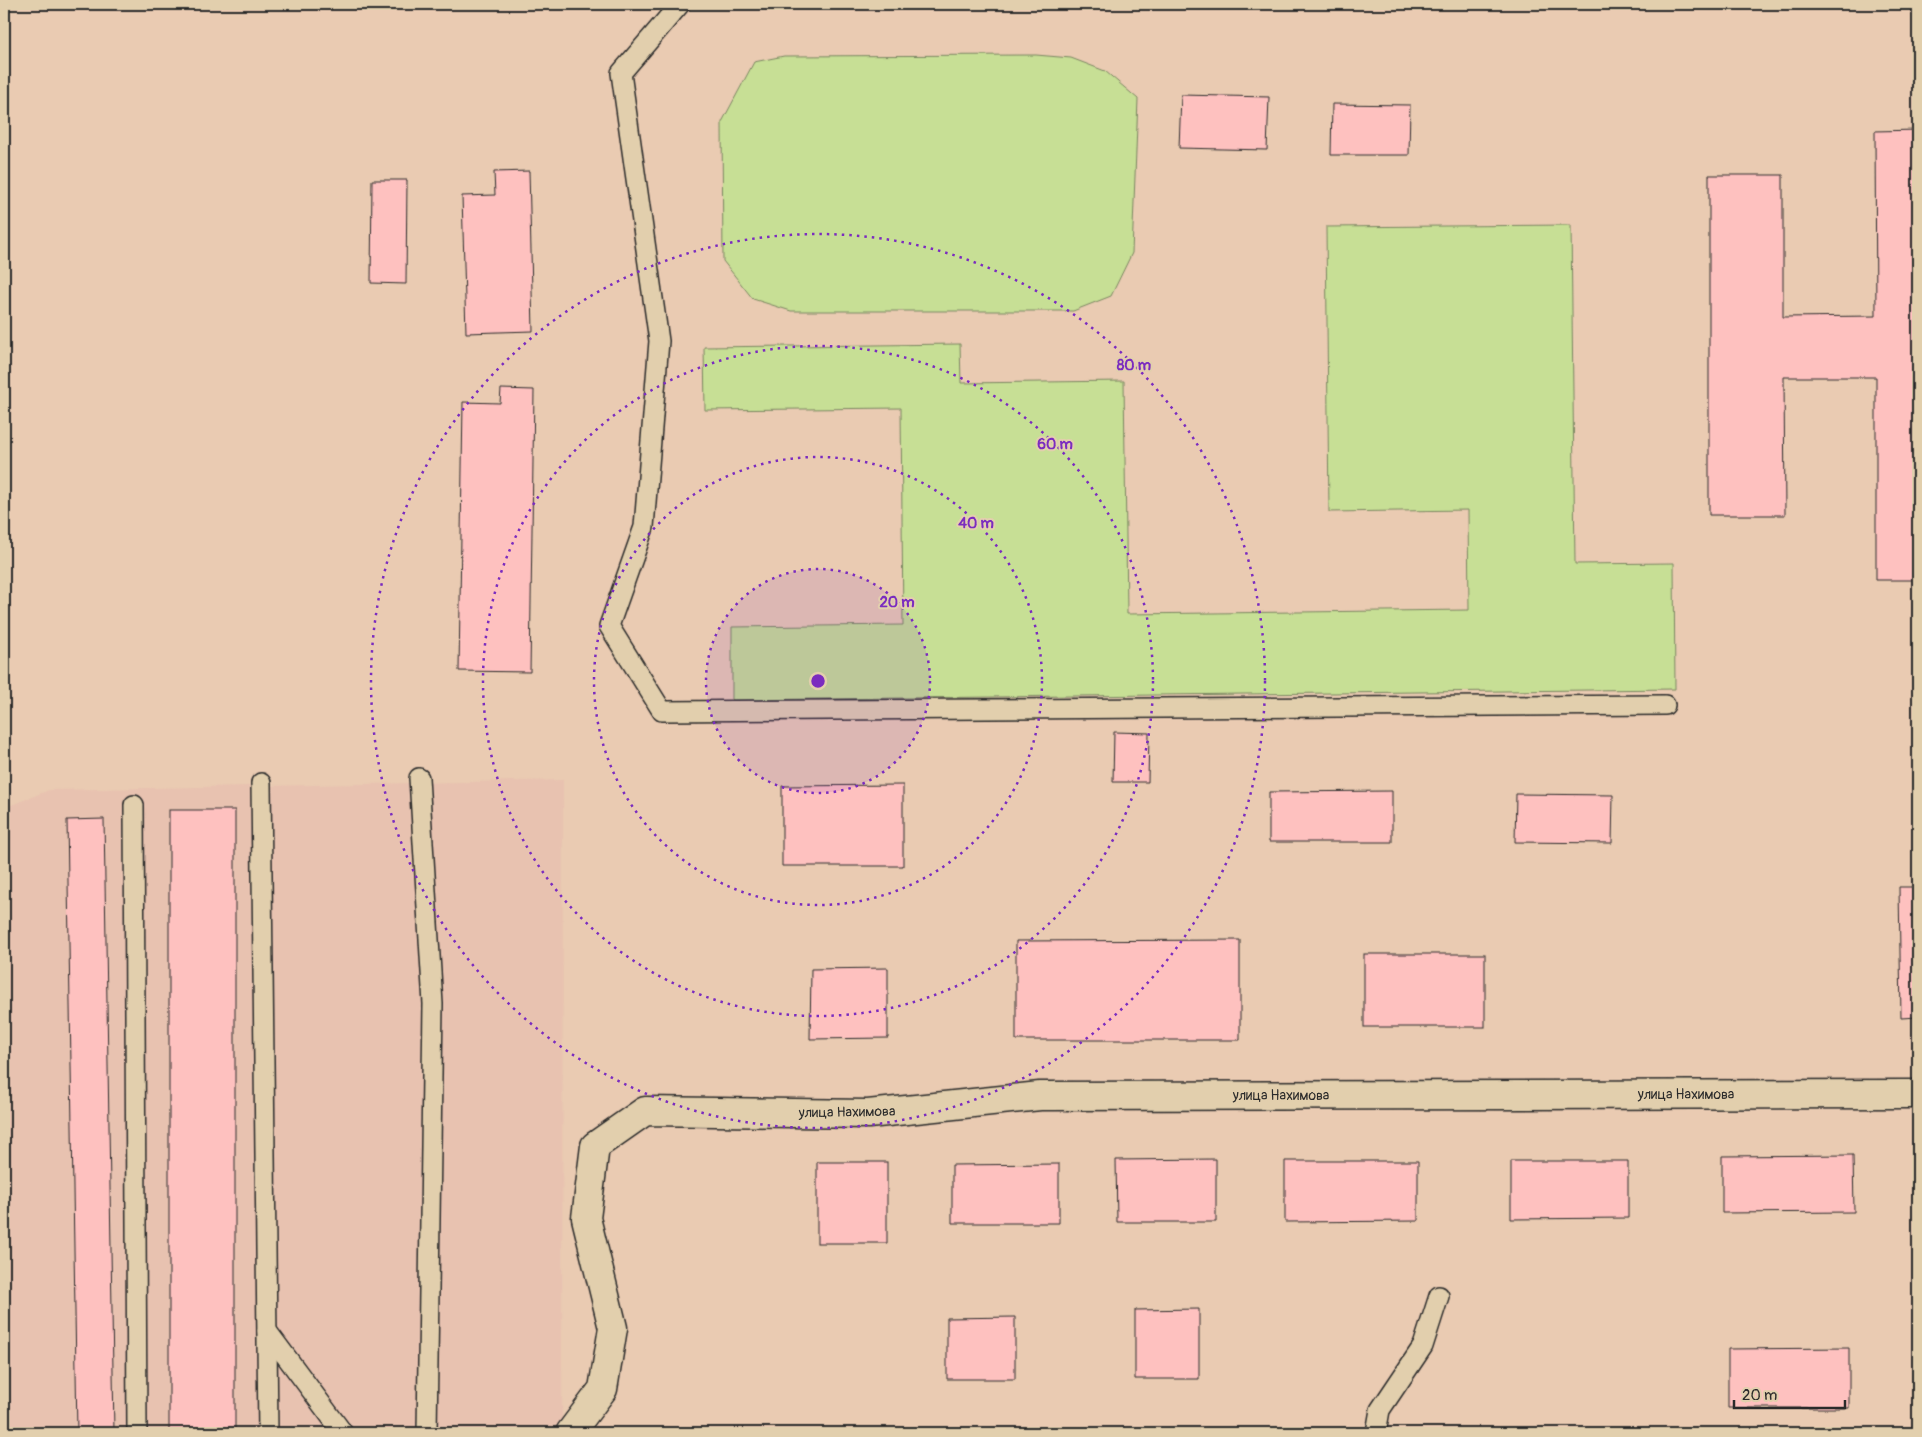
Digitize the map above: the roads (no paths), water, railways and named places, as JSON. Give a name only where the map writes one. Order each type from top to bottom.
[{"type":"street","name":"улица Нахимова","points":[[570,1433],[603,1389],[613,1328],[586,1218],[595,1146],[645,1111],[868,1114],[1040,1096],[1918,1094]]},
{"type":"lane","points":[[680,4],[621,73],[659,341],[644,527],[609,626],[662,711],[1665,705]]},
{"type":"lane","points":[[419,778],[433,1004],[426,1433]]},
{"type":"lane","points":[[261,783],[268,1433]]},
{"type":"lane","points":[[134,805],[138,1433]]},
{"type":"lane","points":[[1376,1433],[1380,1410],[1423,1346],[1438,1296]]},
{"type":"lane","points":[[266,1331],[343,1433]]}]
